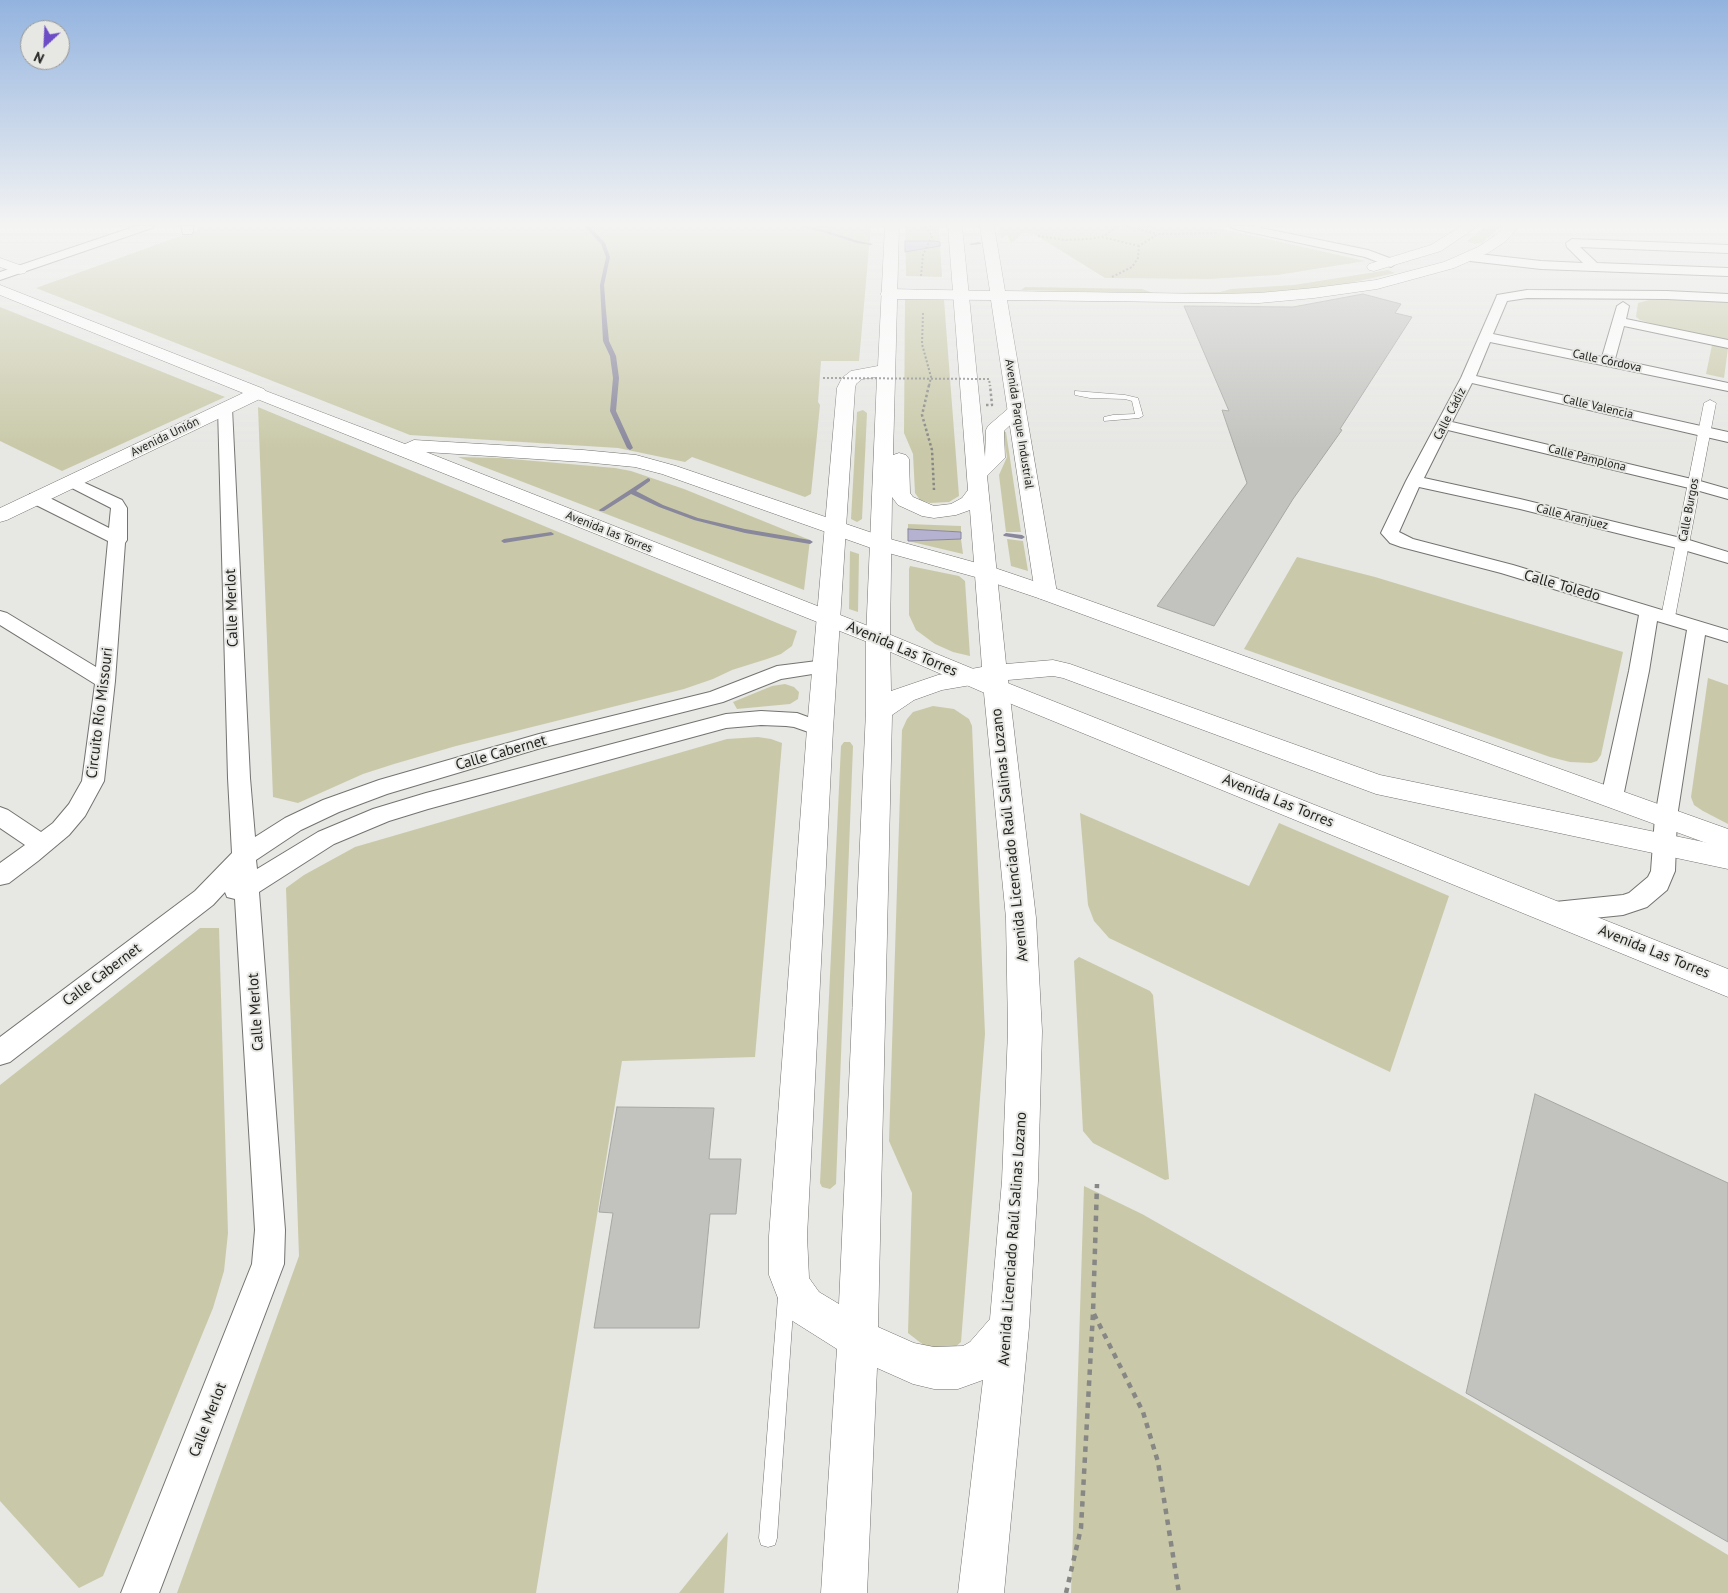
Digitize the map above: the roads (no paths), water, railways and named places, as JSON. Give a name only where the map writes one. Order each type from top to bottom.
[{"type":"main road","name":"Avenida las Torres","points":[[26,300],[828,618]]},
{"type":"main road","points":[[844,1593],[858,1339],[879,711],[878,638],[888,300]]},
{"type":"main road","name":"Avenida Licenciado Raúl Salinas Lozano","points":[[962,300],[995,677],[1021,918],[1025,1031],[1020,1181],[1009,1327],[981,1593]]},
{"type":"main road","name":"Avenida Parque Industrial","points":[[999,300],[1046,593]]},
{"type":"main road","points":[[886,370],[858,374],[847,385],[820,729],[788,1236],[788,1275],[795,1292],[805,1306],[858,1339],[913,1363],[934,1368],[958,1368],[972,1364],[984,1356],[1009,1327]]},
{"type":"main road","name":"Avenida Unión","points":[[0,516],[258,393]]},
{"type":"main road","points":[[884,426],[895,443],[899,461],[900,493],[905,501],[922,510],[945,512],[956,510],[969,502],[978,483],[995,458],[995,430],[1016,411]]},
{"type":"main road","name":"Avenida las Torres","points":[[390,445],[583,456],[636,461],[669,470],[835,528]]},
{"type":"main road","name":"Avenida Unión","points":[[4,493],[45,484],[72,482]]},
{"type":"main road","points":[[835,528],[882,544],[987,572],[1728,840]]},
{"type":"main road","name":"Avenida Las Torres","points":[[828,618],[878,638],[995,677],[1024,699],[1728,982]]},
{"type":"main road","points":[[879,711],[894,700],[920,688],[1043,668],[1070,672],[1376,784],[1728,858]]},
{"type":"street","name":"Calle Cádiz","points":[[1396,539],[1390,530],[1468,378],[1501,300]]},
{"type":"street","points":[[1608,360],[1625,300]]},
{"type":"street","points":[[1619,321],[1728,344]]},
{"type":"street","name":"Calle Córdova","points":[[1486,337],[1608,360],[1728,387]]},
{"type":"street","name":"Calle Valencia","points":[[1468,378],[1728,437]]},
{"type":"street","name":"Calle Burgos","points":[[1612,797],[1639,671],[1682,544],[1710,403]]},
{"type":"street","name":"Calle Merlot","points":[[140,1593],[268,1264],[270,1230],[239,778],[225,408]]},
{"type":"street","name":"Calle Pamplona","points":[[1445,425],[1694,484],[1728,494]]},
{"type":"street","name":"Calle Aranjuez","points":[[1414,481],[1520,504],[1682,544],[1728,558]]},
{"type":"street","name":"Circuito Río Missouri","points":[[0,876],[61,829],[77,810],[93,781],[105,682],[118,540],[118,506],[72,482]]},
{"type":"street","points":[[36,498],[118,540]]},
{"type":"street","name":"Calle Toledo","points":[[1396,539],[1659,614],[1728,636]]},
{"type":"street","points":[[0,617],[105,682]]},
{"type":"street","points":[[1555,912],[1623,905],[1638,900],[1658,883],[1664,871],[1666,817],[1697,626]]},
{"type":"street","name":"Calle Cabernet","points":[[246,871],[293,824],[331,806],[380,788],[540,741],[716,697],[777,672],[825,666]]},
{"type":"street","points":[[716,697],[726,721]]},
{"type":"street","name":"Calle Cabernet","points":[[0,1053],[204,898],[246,871],[381,815],[435,798],[726,721],[761,718],[786,719],[797,720],[820,729]]},
{"type":"street","points":[[0,816],[42,845]]},
{"type":"lane","points":[[1078,393],[1090,396],[1125,397],[1135,400],[1139,416],[1113,416],[1107,419]]},
{"type":"lane","points":[[768,1538],[788,1275]]},
{"type":"waterway","points":[[603,300],[606,341],[613,356],[616,378],[613,411],[630,448]]},
{"type":"waterway","points":[[631,491],[648,480]]},
{"type":"waterway","points":[[602,510],[631,491]]},
{"type":"waterway","points":[[631,491],[661,506],[696,519],[745,531],[810,542]]},
{"type":"waterway","points":[[504,541],[551,534]]},
{"type":"waterway","points":[[1006,535],[1022,537]]}]
